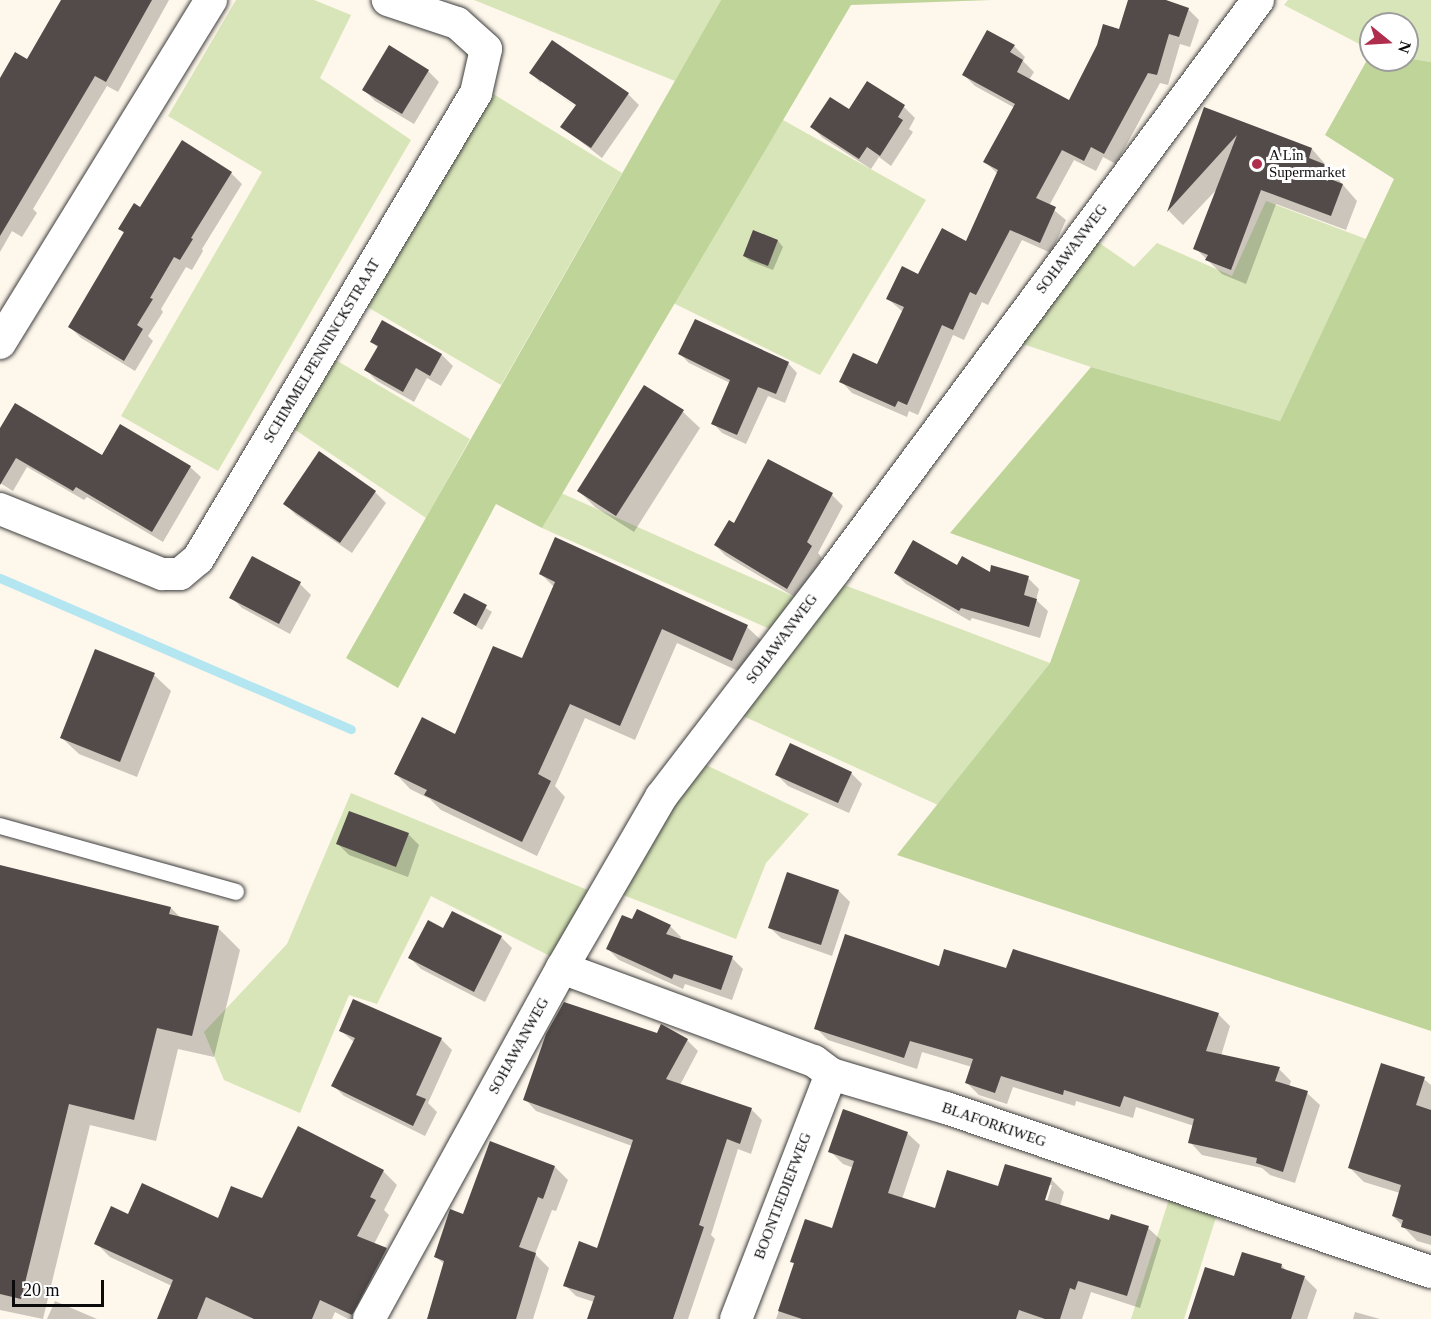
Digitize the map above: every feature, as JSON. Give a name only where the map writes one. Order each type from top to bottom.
[{"type":"street","points":[[0,343],[211,0]]},
{"type":"street","name":"SCHIMMELPENNINCKSTRAAT","points":[[0,509],[162,574],[180,574],[198,559],[476,93],[486,49],[457,22],[388,0]]},
{"type":"street","name":"SOHAWANWEG","points":[[369,1319],[562,968],[661,798],[835,570],[1258,0]]},
{"type":"street","name":"BLAFORKIWEG","points":[[562,968],[814,1061],[831,1074],[946,1108],[1431,1272]]},
{"type":"street","name":"BOONTJEDIEFWEG","points":[[736,1319],[831,1074]]},
{"type":"lane","points":[[0,826],[237,892]]},
{"type":"green space","points":[[236,0],[314,0],[351,15],[320,78],[411,140],[218,471],[121,416],[262,172],[168,116]]},
{"type":"green space","points":[[474,0],[721,0],[675,81]]},
{"type":"green space","points":[[721,0],[991,0],[851,5],[542,528],[496,504],[398,688],[346,658]]},
{"type":"green space","points":[[1288,0],[1431,0],[1431,62],[1419,60],[1419,12],[1359,12],[1359,44],[1284,5]]},
{"type":"green space","points":[[1419,60],[1431,62],[1431,1031],[897,855],[1050,663],[1080,580],[950,533],[1091,367],[1280,421],[1394,179],[1325,135],[1360,72],[1419,72]]},
{"type":"green space","points":[[490,92],[622,173],[501,385],[364,305]]},
{"type":"green space","points":[[783,120],[926,200],[820,375],[671,302]]},
{"type":"green space","points":[[1266,201],[1366,239],[1280,421],[1091,367],[1020,343],[1098,242],[1134,267],[1157,243],[1232,276]]},
{"type":"green space","points":[[334,359],[470,439],[426,518],[294,429]]},
{"type":"green space","points":[[561,493],[795,597],[772,630],[542,528]]},
{"type":"green space","points":[[839,583],[1050,663],[938,805],[743,716]]},
{"type":"green space","points":[[704,764],[809,814],[766,863],[736,939],[618,893],[663,816]]},
{"type":"green space","points":[[351,793],[590,891],[550,956],[431,896],[377,1004],[349,995],[300,1113],[224,1080],[204,1032],[287,944]]},
{"type":"green space","points":[[1170,1196],[1218,1211],[1184,1319],[1131,1319]]},
{"type":"building","points":[[61,0],[152,0],[106,82],[95,76],[0,236],[0,78],[15,52],[27,59]]},
{"type":"building","points":[[1128,0],[1166,0],[1189,8],[1179,37],[1169,34],[1157,75],[1148,73],[1104,154],[1091,147],[1084,161],[1062,150],[1036,198],[1056,207],[1040,243],[1010,230],[976,295],[970,292],[953,330],[942,325],[907,405],[898,401],[895,407],[839,382],[853,353],[877,364],[904,307],[886,299],[902,266],[918,274],[942,228],[966,241],[998,170],[983,162],[1015,104],[962,75],[987,30],[1015,45],[1010,52],[1023,60],[1017,72],[1069,100],[1097,45],[1103,24],[1119,29]]},
{"type":"building","points":[[552,40],[629,93],[591,148],[560,127],[576,105],[529,73]]},
{"type":"building","points":[[389,45],[429,70],[402,114],[362,90]]},
{"type":"building","points":[[867,81],[905,105],[898,117],[903,120],[880,156],[867,147],[859,159],[810,127],[830,97],[849,109]]},
{"type":"building","name":"A Lin Supermarket","points":[[1204,107],[1312,148],[1309,158],[1329,166],[1325,177],[1343,184],[1331,216],[1261,190],[1231,270],[1205,260],[1208,255],[1193,249],[1237,135],[1167,212]]},
{"type":"building","points":[[182,140],[232,172],[180,260],[174,257],[150,298],[153,299],[137,325],[143,329],[124,361],[68,327],[124,232],[118,229],[134,203],[140,207]]},
{"type":"building","points":[[753,230],[778,240],[768,266],[743,256]]},
{"type":"building","points":[[695,319],[789,362],[776,394],[758,387],[737,435],[711,424],[730,380],[678,354]]},
{"type":"building","points":[[382,320],[442,354],[430,376],[416,368],[403,392],[364,370],[378,346],[370,342]]},
{"type":"building","points":[[644,385],[684,410],[616,516],[577,491]]},
{"type":"building","points":[[15,403],[102,455],[120,424],[191,466],[152,532],[76,487],[73,491],[16,458],[0,485],[0,428]]},
{"type":"building","points":[[319,451],[376,491],[340,543],[283,504]]},
{"type":"building","points":[[768,459],[833,493],[807,542],[812,546],[787,589],[714,545],[729,520],[734,523]]},
{"type":"building","points":[[555,537],[748,625],[732,661],[662,629],[620,726],[570,704],[538,774],[551,781],[522,842],[424,795],[427,790],[394,774],[422,717],[455,734],[493,646],[522,658],[555,582],[539,574]]},
{"type":"building","points":[[913,540],[957,565],[962,556],[990,572],[991,565],[1029,576],[1024,595],[1037,599],[1029,627],[961,608],[959,611],[894,573]]},
{"type":"building","points":[[252,556],[301,582],[279,624],[229,598]]},
{"type":"building","points":[[464,593],[487,605],[476,626],[453,613]]},
{"type":"building","points":[[95,649],[155,673],[120,762],[60,738]]},
{"type":"building","points":[[790,743],[852,772],[838,803],[775,775]]},
{"type":"building","points":[[349,811],[409,833],[396,867],[336,844]]},
{"type":"building","points":[[0,865],[171,907],[169,914],[219,926],[192,1036],[157,1028],[134,1120],[69,1104],[21,1299],[0,1294]]},
{"type":"building","points":[[787,872],[839,890],[821,945],[768,928]]},
{"type":"building","points":[[637,909],[671,925],[666,934],[733,956],[721,990],[674,974],[672,979],[606,949],[622,915],[632,919]]},
{"type":"building","points":[[452,911],[502,936],[474,992],[408,958],[428,920],[443,928]]},
{"type":"building","points":[[845,934],[939,966],[944,949],[1006,968],[1013,949],[1219,1013],[1206,1051],[1280,1067],[1275,1081],[1308,1091],[1283,1172],[1256,1163],[1257,1158],[1188,1143],[1194,1119],[1124,1096],[1120,1107],[1064,1090],[1063,1095],[1001,1076],[995,1093],[965,1083],[973,1059],[910,1041],[904,1058],[814,1029]]},
{"type":"building","points":[[353,999],[442,1038],[416,1095],[426,1099],[413,1126],[331,1086],[355,1038],[339,1031]]},
{"type":"building","points":[[564,1002],[657,1033],[661,1024],[688,1039],[666,1079],[752,1108],[740,1144],[727,1139],[699,1225],[704,1227],[673,1319],[587,1319],[595,1296],[563,1286],[579,1241],[597,1248],[633,1140],[523,1100],[546,1034]]},
{"type":"building","points":[[1381,1063],[1425,1077],[1416,1105],[1431,1110],[1431,1236],[1401,1227],[1403,1220],[1392,1216],[1401,1185],[1348,1168]]},
{"type":"building","points":[[843,1109],[908,1132],[888,1193],[935,1208],[947,1170],[998,1186],[1005,1164],[1052,1178],[1045,1200],[1109,1220],[1111,1214],[1149,1226],[1127,1296],[1078,1281],[1075,1290],[1070,1288],[1060,1319],[1045,1319],[1019,1310],[1016,1319],[802,1319],[778,1311],[794,1263],[790,1262],[805,1219],[832,1228],[854,1161],[828,1152]]},
{"type":"building","points":[[298,1126],[384,1170],[370,1197],[376,1200],[357,1236],[387,1248],[352,1315],[320,1300],[312,1319],[254,1319],[206,1297],[197,1319],[157,1319],[173,1280],[94,1244],[111,1206],[128,1214],[142,1183],[218,1218],[231,1186],[262,1198]]},
{"type":"building","points":[[490,1141],[555,1166],[543,1199],[538,1197],[519,1247],[536,1253],[516,1319],[427,1319],[444,1261],[434,1257],[450,1209],[463,1214]]},
{"type":"building","points":[[1242,1252],[1282,1264],[1281,1268],[1305,1276],[1291,1319],[1188,1319],[1205,1267],[1234,1276]]},
{"type":"waterway","points":[[0,578],[351,729]]},
{"type":"place","name":"A Lin Supermarket","points":[[1257,164]]}]
